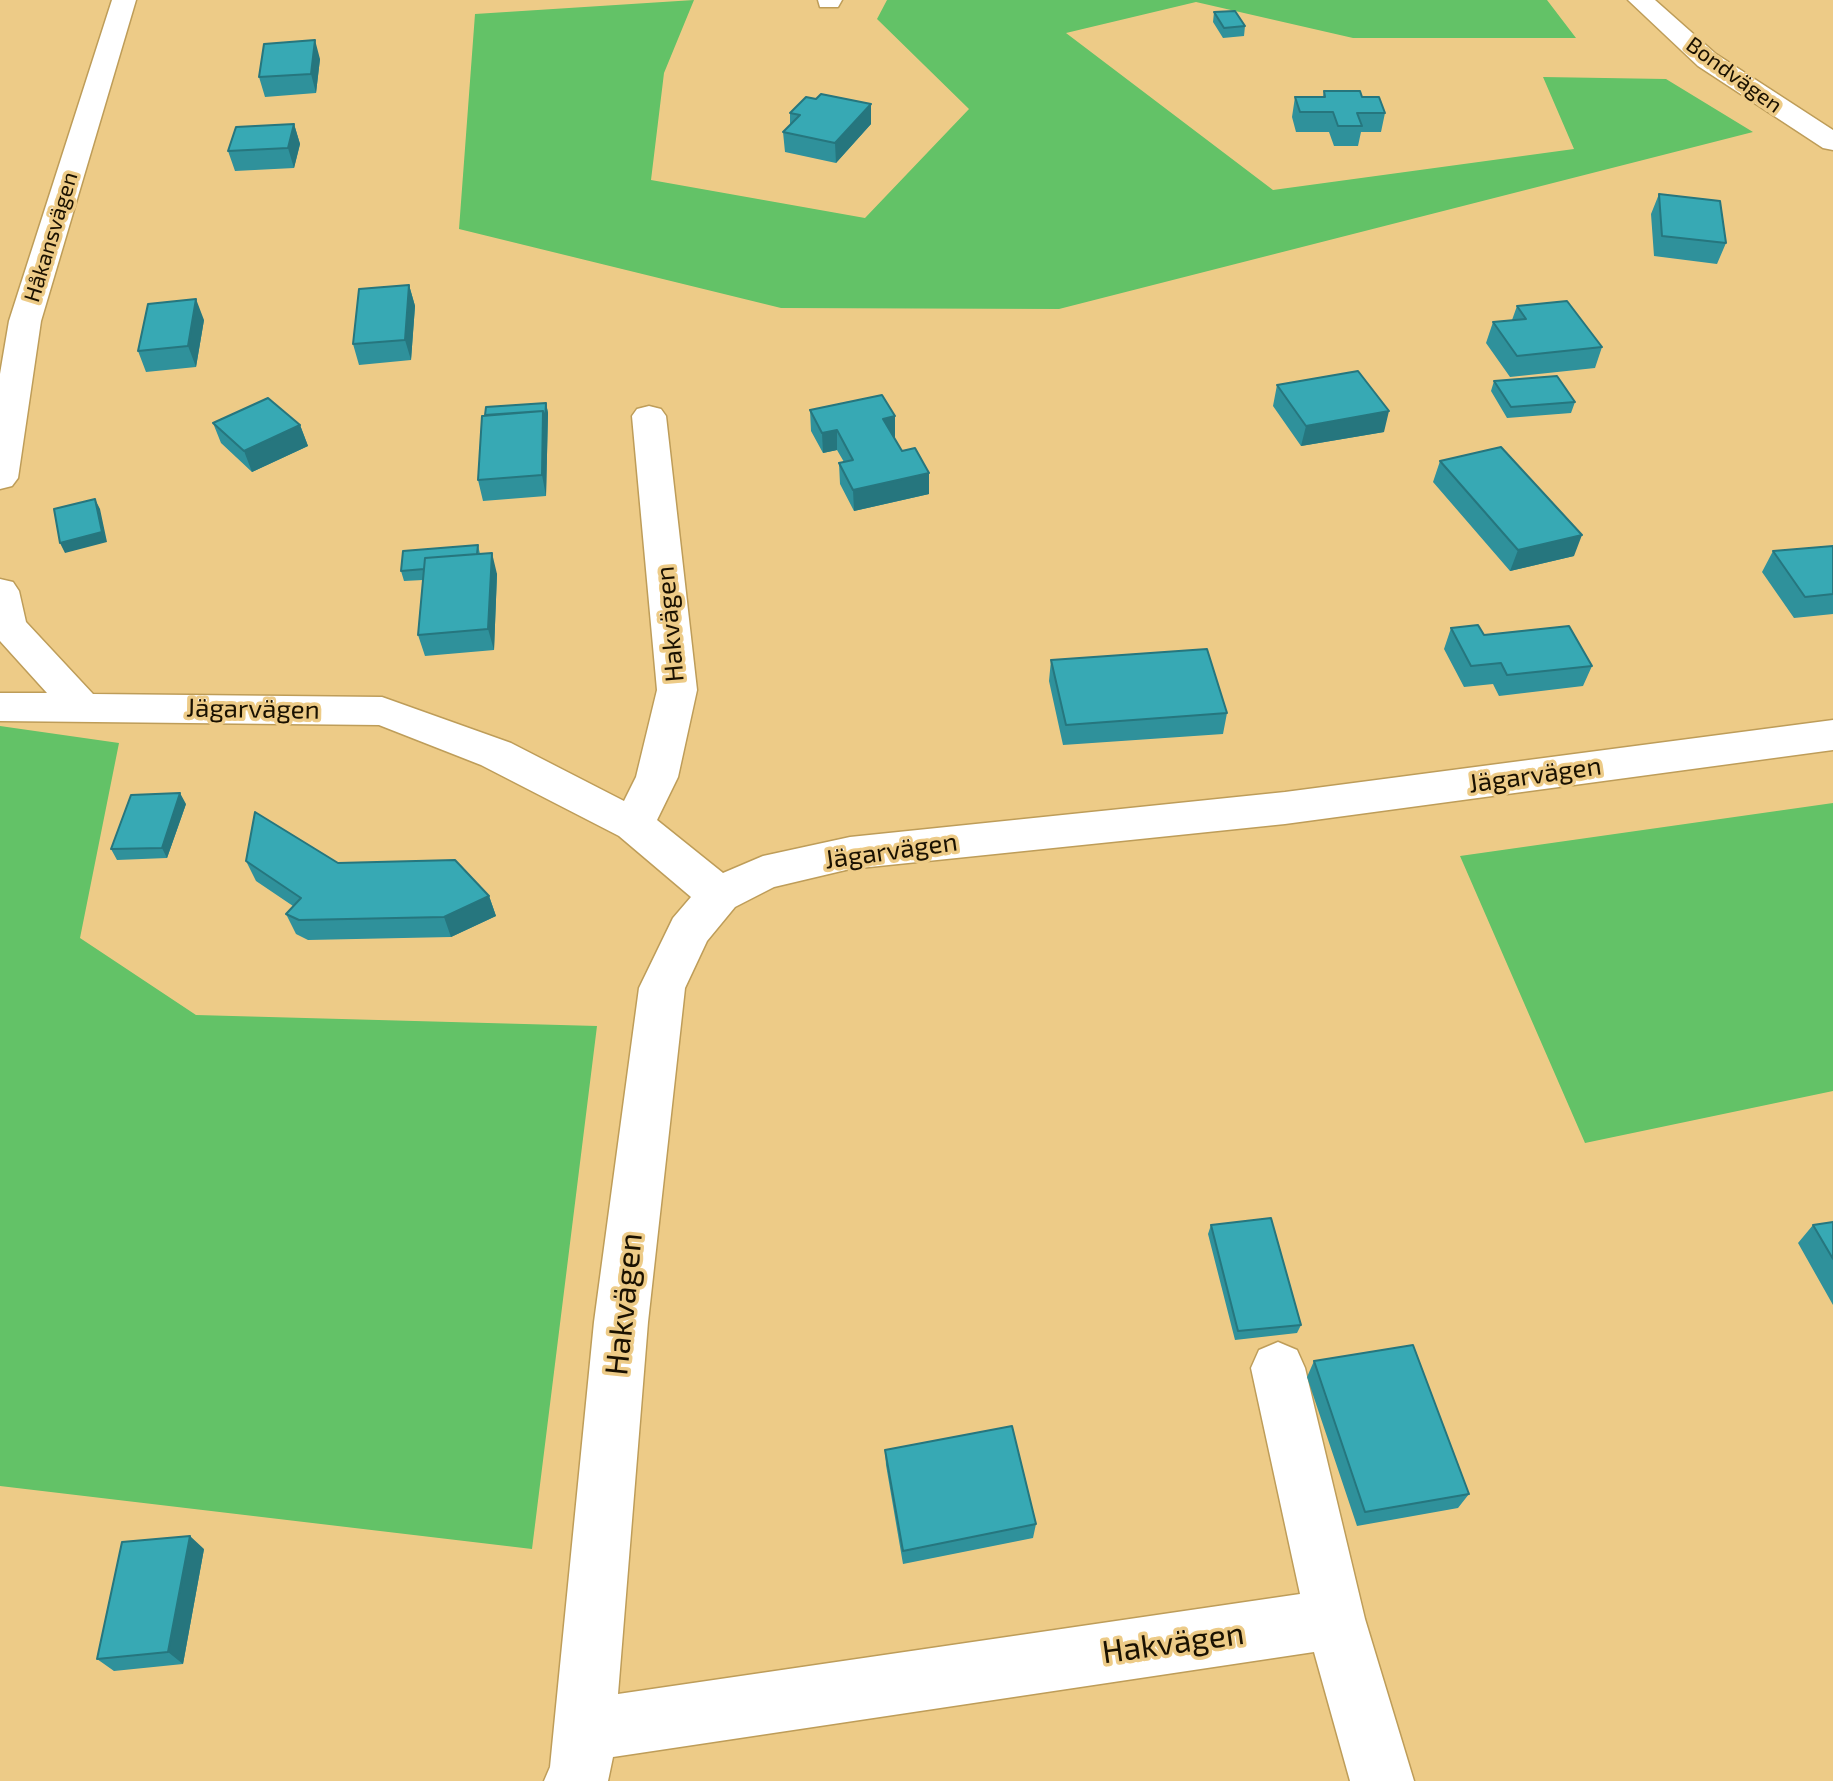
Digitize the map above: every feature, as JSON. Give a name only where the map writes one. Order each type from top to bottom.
[{"type":"street","name":"Håkansvägen","points":[[0,478],[25,321],[124,0]]},
{"type":"street","name":"Bondvägen","points":[[1640,0],[1707,60],[1833,142]]},
{"type":"street","name":"Hakvägen","points":[[634,825],[657,777],[677,690],[649,416]]},
{"type":"street","points":[[0,591],[8,626],[82,707]]},
{"type":"street","name":"Jägarvägen","points":[[0,707],[382,711],[496,754],[634,825],[719,895],[763,873],[850,853],[1285,808],[1833,735]]},
{"type":"street","name":"Hakvägen","points":[[719,895],[689,931],[662,988],[621,1322],[580,1756],[1335,1619]]},
{"type":"street","points":[[1278,1368],[1335,1619],[1382,1781]]},
{"type":"green space","points":[[694,0],[664,73],[651,180],[865,218],[969,109],[877,19],[887,0],[1547,0],[1576,38],[1353,38],[1196,2],[1066,33],[1273,190],[1574,149],[1543,77],[1666,79],[1753,132],[1059,309],[781,308],[459,229],[475,14]]},
{"type":"green space","points":[[0,726],[119,743],[80,938],[196,1015],[597,1026],[532,1549],[0,1486]]},
{"type":"green space","points":[[1833,803],[1833,1091],[1585,1143],[1460,856]]},
{"type":"building","points":[[1235,11],[1245,26],[1224,28],[1214,12]]},
{"type":"building","points":[[315,40],[311,74],[259,77],[264,44]]},
{"type":"building","points":[[1324,91],[1360,91],[1362,97],[1379,97],[1385,113],[1357,113],[1362,126],[1338,126],[1333,112],[1300,112],[1295,97],[1325,97]]},
{"type":"building","points":[[821,94],[871,104],[835,143],[783,132],[800,115],[790,113],[806,97],[816,99]]},
{"type":"building","points":[[294,124],[288,148],[228,151],[236,127]]},
{"type":"building","points":[[1659,194],[1720,201],[1726,243],[1662,236]]},
{"type":"building","points":[[409,285],[405,340],[353,344],[359,289]]},
{"type":"building","points":[[196,299],[188,346],[138,351],[148,304]]},
{"type":"building","points":[[1567,301],[1602,347],[1517,356],[1493,322],[1526,319],[1517,306]]},
{"type":"building","points":[[1358,371],[1389,411],[1306,426],[1277,385]]},
{"type":"building","points":[[1557,376],[1575,402],[1511,407],[1494,381]]},
{"type":"building","points":[[882,395],[895,416],[883,419],[902,451],[915,448],[929,473],[853,490],[839,463],[853,460],[837,430],[822,433],[810,410]]},
{"type":"building","points":[[268,398],[300,425],[244,451],[213,423]]},
{"type":"building","points":[[546,403],[545,421],[543,411],[485,415],[486,407]]},
{"type":"building","points":[[543,411],[542,475],[478,480],[482,416]]},
{"type":"building","points":[[1501,447],[1582,535],[1518,550],[1440,461]]},
{"type":"building","points":[[95,499],[102,532],[60,543],[54,509]]},
{"type":"building","points":[[478,545],[477,554],[425,558],[424,569],[401,571],[403,551]]},
{"type":"building","points":[[1833,546],[1833,594],[1805,597],[1773,551]]},
{"type":"building","points":[[492,553],[488,629],[418,635],[425,558]]},
{"type":"building","points":[[1478,625],[1484,635],[1569,626],[1592,666],[1507,675],[1501,663],[1471,666],[1451,628]]},
{"type":"building","points":[[1207,649],[1227,713],[1066,725],[1051,660]]},
{"type":"building","points":[[180,793],[162,848],[111,849],[131,795]]},
{"type":"building","points":[[255,812],[338,863],[455,860],[489,896],[444,917],[299,920],[286,914],[301,898],[246,861]]},
{"type":"building","points":[[1271,1218],[1301,1325],[1238,1331],[1211,1225]]},
{"type":"building","points":[[1833,1222],[1833,1259],[1813,1225]]},
{"type":"building","points":[[1413,1345],[1469,1494],[1365,1512],[1314,1361]]},
{"type":"building","points":[[1012,1426],[1036,1524],[903,1551],[885,1450]]},
{"type":"building","points":[[190,1536],[168,1652],[97,1659],[122,1542]]}]
